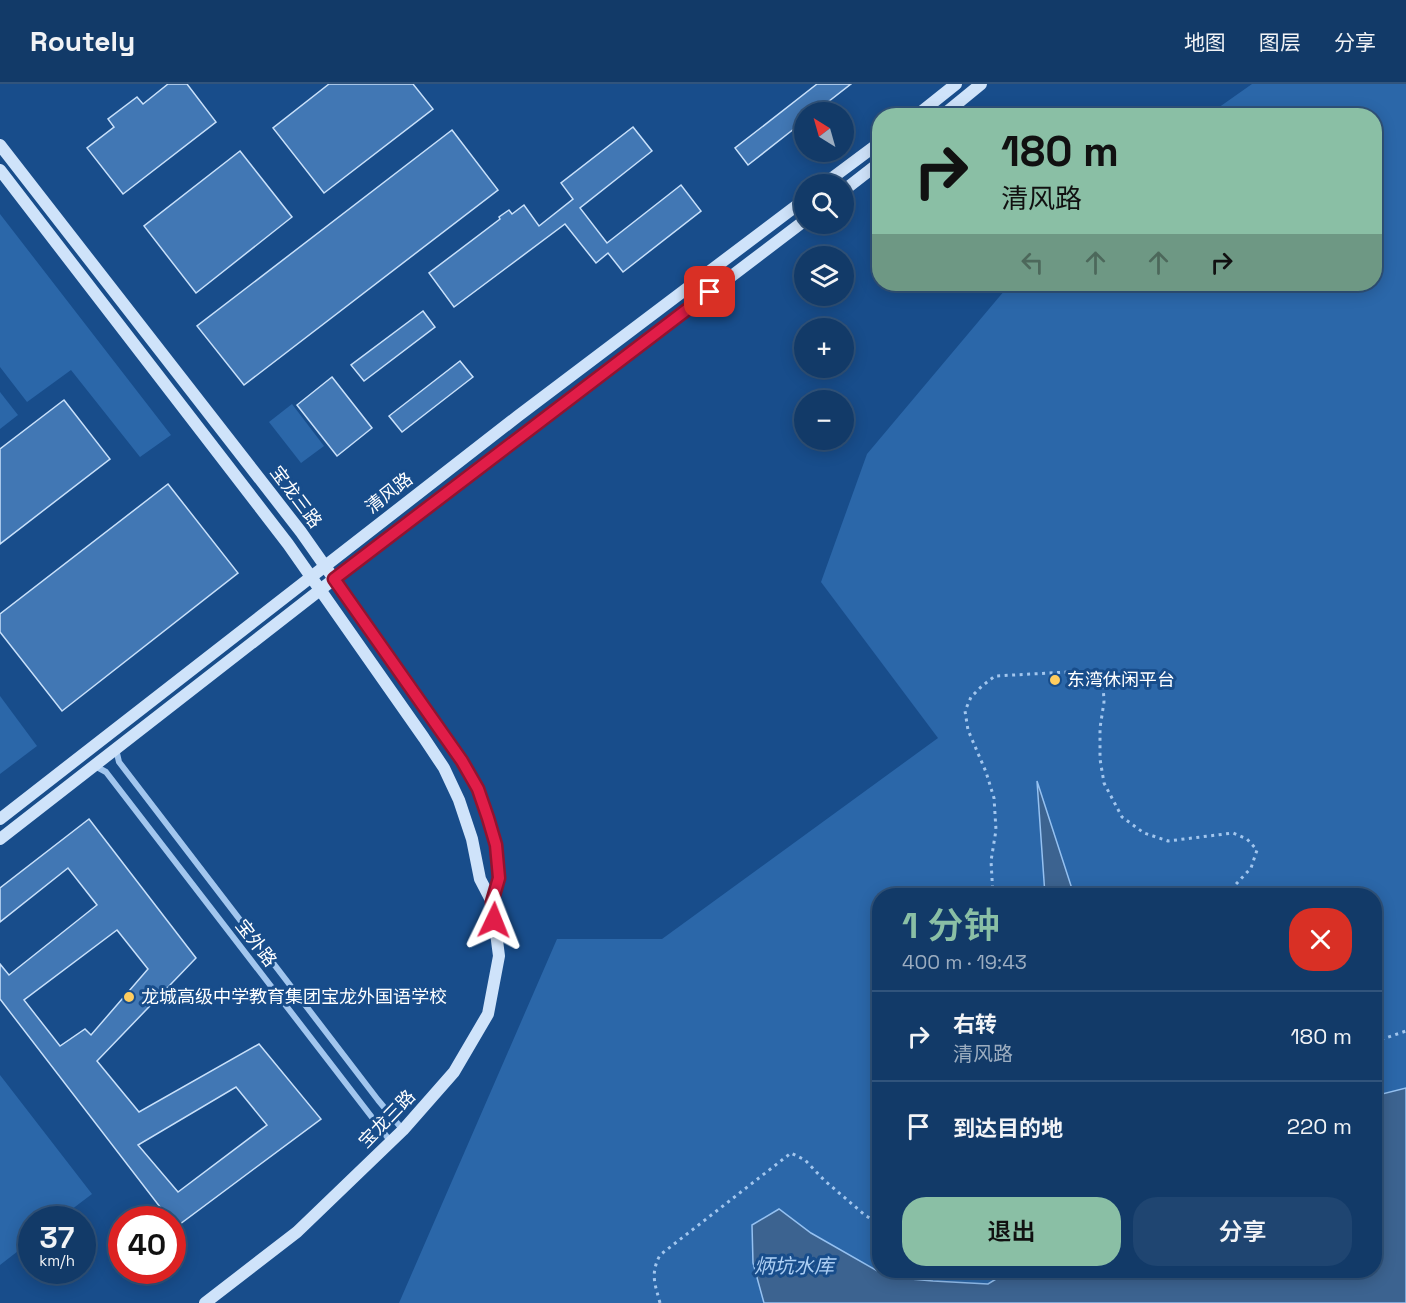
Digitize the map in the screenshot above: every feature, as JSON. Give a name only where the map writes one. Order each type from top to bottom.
[{"type":"street","points":[[926,108],[956,84]]},
{"type":"street","points":[[952,108],[981,84]]},
{"type":"street","name":"宝龙三路","points":[[0,145],[301,532],[455,752],[478,789],[496,845],[499,878],[492,902]]},
{"type":"street","points":[[838,174],[872,148]]},
{"type":"street","points":[[854,183],[872,169]]},
{"type":"street","name":"宝龙三路","points":[[0,170],[288,544],[424,738],[444,768],[459,800],[472,839],[480,879],[492,902],[499,956],[488,1014],[454,1072],[403,1130],[297,1232],[205,1303]]},
{"type":"street","name":"清风路","points":[[0,819],[518,416],[794,208]]},
{"type":"street","name":"清风路","points":[[0,838],[320,589],[794,228]]},
{"type":"street","name":"宝外路","points":[[116,749],[119,762],[403,1130]]},
{"type":"street","name":"宝外路","points":[[94,765],[106,772],[391,1142]]},
{"type":"path","points":[[993,888],[991,861],[996,830],[994,798],[986,772],[968,730],[965,711],[971,697],[995,676],[1068,672],[1092,673],[1103,683],[1100,759],[1104,783],[1122,817],[1144,833],[1168,841],[1233,833],[1247,839],[1257,849],[1251,868],[1232,888]]},
{"type":"path","points":[[1382,1039],[1406,1031]]},
{"type":"path","points":[[660,1303],[654,1282],[654,1267],[660,1255],[791,1153],[805,1160],[824,1180],[872,1219]]},
{"type":"shaded area","points":[[1252,84],[1406,84],[1406,1088],[1382,1094],[1382,888],[1072,888],[1038,784],[1045,888],[872,888],[872,1268],[811,1233],[779,1209],[753,1263],[764,1303],[399,1303],[557,939],[662,939],[938,738],[821,582],[867,454],[1004,291],[1382,291],[1382,108],[1218,108]]},
{"type":"shaded area","points":[[0,214],[171,435],[140,457],[71,370],[27,402],[0,367]]},
{"type":"shaded area","points":[[0,392],[18,415],[0,429]]},
{"type":"shaded area","points":[[292,404],[324,446],[301,463],[269,422]]},
{"type":"shaded area","points":[[0,696],[37,746],[0,774]]},
{"type":"shaded area","points":[[0,1075],[92,1194],[76,1206],[18,1206],[18,1251],[0,1265]]},
{"type":"shaded area","points":[[899,1278],[999,1278],[988,1284]]},
{"type":"water","points":[[1037,781],[1072,888],[1045,888]]},
{"type":"water","name":"炳坑水库","points":[[1406,1088],[1406,1303],[764,1303],[753,1263],[752,1225],[779,1209],[811,1233],[872,1268],[872,1278],[988,1284],[998,1278],[1382,1278],[1382,1094]]},
{"type":"building","points":[[168,84],[187,84],[216,122],[123,194],[87,148],[114,127],[108,119],[137,97],[143,104]]},
{"type":"building","points":[[329,84],[413,84],[433,109],[324,193],[273,128]]},
{"type":"building","points":[[817,84],[851,84],[828,102],[794,102],[794,129],[748,165],[735,148]]},
{"type":"building","points":[[633,127],[652,151],[580,208],[607,243],[681,185],[701,211],[623,272],[608,253],[596,263],[565,224],[454,307],[429,273],[509,210],[512,214],[524,205],[539,226],[573,199],[561,183]]},
{"type":"building","points":[[452,130],[498,190],[244,385],[197,326]]},
{"type":"building","points":[[240,151],[292,217],[196,293],[144,226]]},
{"type":"building","points":[[423,311],[435,327],[364,381],[351,365]]},
{"type":"building","points":[[460,361],[473,377],[402,432],[389,416]]},
{"type":"building","points":[[332,377],[372,428],[337,456],[297,405]]},
{"type":"building","points":[[64,400],[110,459],[0,544],[0,449]]},
{"type":"building","points":[[168,484],[238,573],[62,711],[0,632],[0,614]]},
{"type":"building","points":[[89,819],[196,958],[97,1061],[139,1112],[259,1044],[321,1119],[186,1220],[186,1206],[159,1206],[0,999],[0,964],[9,975],[97,905],[68,868],[0,922],[0,888]],"holes":[[[117,930],[148,969],[91,1035],[85,1029],[60,1046],[24,1000]],[[236,1087],[267,1125],[178,1192],[138,1145]]]},
{"type":"place","name":"东湾休闲平台","points":[[1055,680]]},
{"type":"place","name":"龙城高级中学教育集团宝龙外国语学校","points":[[129,997]]},
{"type":"route","points":[[494,920],[492,902],[499,878],[496,845],[478,789],[462,761],[334,579],[710,292]]}]
